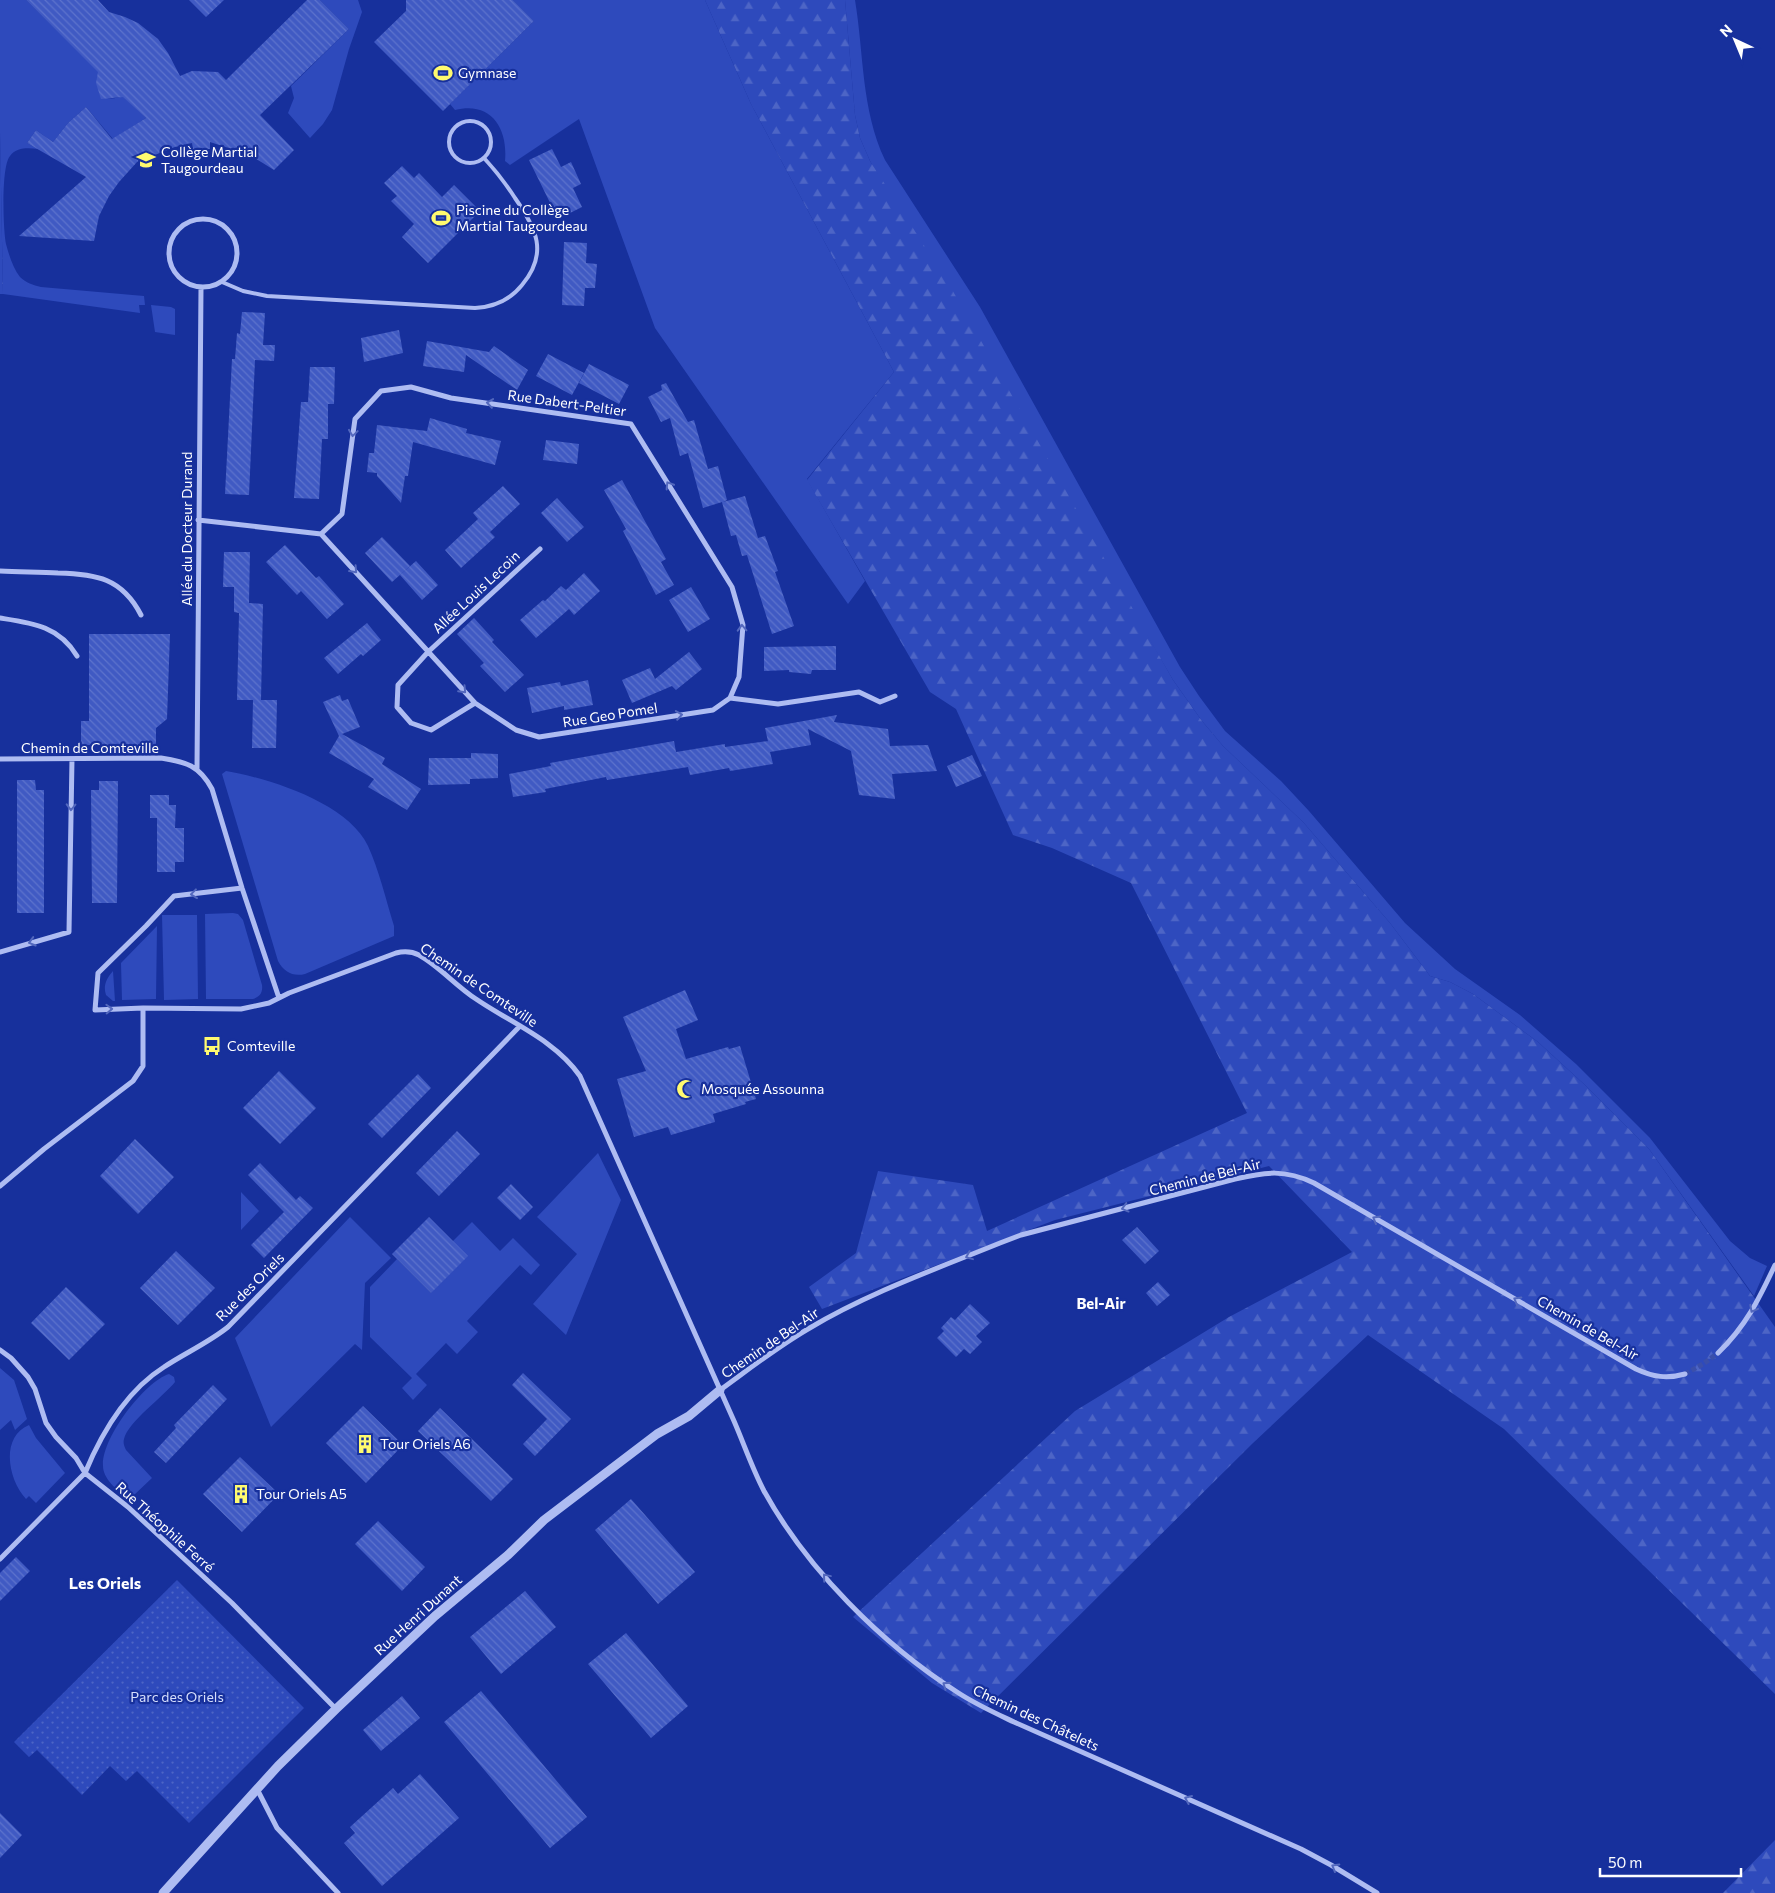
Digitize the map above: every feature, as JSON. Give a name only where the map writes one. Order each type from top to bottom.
[{"type":"street","points":[[200,219],[211,219],[222,224],[230,232],[235,240],[237,259],[235,268],[230,276],[222,282],[212,287],[190,286],[180,280],[173,271],[169,260],[169,248],[172,238],[184,225],[200,219]]},
{"type":"street","name":"Allée du Docteur Durand","points":[[198,769],[198,520],[201,288]]},
{"type":"street","name":"Rue Dabert-Peltier","points":[[321,534],[342,514],[355,419],[381,392],[412,387],[451,398],[631,424],[732,587],[743,625],[739,677],[730,698]]},
{"type":"street","points":[[198,520],[321,534]]},
{"type":"street","name":"Rue Geo Pomel","points":[[321,534],[475,703],[516,730],[539,737],[713,710],[730,698]]},
{"type":"street","name":"Allée Louis Lecoin","points":[[428,652],[540,549]]},
{"type":"street","points":[[0,572],[86,573],[102,577],[115,584],[128,595],[141,615]]},
{"type":"street","points":[[0,618],[34,624],[51,630],[63,638],[77,656]]},
{"type":"street","points":[[428,652],[398,685],[397,707],[406,718],[411,723],[431,730],[475,703]]},
{"type":"street","points":[[730,698],[778,704],[859,692],[880,702],[895,696]]},
{"type":"street","points":[[0,952],[69,932],[72,758]]},
{"type":"street","name":"Chemin de Comteville","points":[[0,759],[161,758],[176,760],[198,769]]},
{"type":"street","points":[[198,769],[212,789],[242,888],[279,998],[269,1003],[242,1009],[143,1008],[95,1010],[98,973],[174,896],[242,888]]},
{"type":"street","name":"Chemin de Comteville","points":[[279,998],[396,953],[409,952],[426,960],[476,999],[558,1051],[580,1076],[720,1390]]},
{"type":"street","points":[[0,1186],[44,1149],[133,1081],[143,1066],[143,1008]]},
{"type":"street","name":"Rue des Oriels","points":[[0,1559],[85,1473],[115,1416],[145,1381],[163,1367],[203,1346],[228,1327],[520,1026]]},
{"type":"street","name":"Chemin de Bel-Air","points":[[720,1390],[793,1338],[827,1318],[870,1297],[1000,1243],[1021,1235],[1270,1172],[1289,1174],[1314,1183],[1636,1369],[1659,1377],[1675,1377],[1685,1374]]},
{"type":"street","points":[[1718,1353],[1736,1335],[1750,1316],[1775,1265]]},
{"type":"street","name":"Rue Théophile Ferré","points":[[0,1350],[12,1358],[28,1377],[35,1389],[46,1423],[56,1437],[76,1458],[85,1473],[128,1507],[232,1603],[336,1709]]},
{"type":"street","name":"Rue Henri Dunant","points":[[163,1893],[257,1788],[336,1709],[428,1622],[508,1555],[544,1520],[656,1434],[689,1416],[720,1390]]},
{"type":"street","name":"Chemin des Châtelets","points":[[720,1390],[754,1471],[782,1520],[848,1603],[907,1656],[958,1693],[978,1704],[1014,1722],[1301,1849],[1377,1893]]},
{"type":"street","points":[[257,1788],[277,1828],[338,1893]]},
{"type":"lane","points":[[472,121],[488,130],[492,142],[488,154],[484,158],[473,164],[456,158],[452,152],[449,140],[456,127],[472,121]]},
{"type":"lane","points":[[222,282],[243,291],[267,296],[474,308],[496,304],[512,296],[525,281],[534,264],[537,242],[529,218],[503,180],[484,158]]},
{"type":"green space","points":[[0,0],[26,0],[99,72],[98,85],[101,94],[110,98],[123,96],[146,118],[113,139],[86,107],[68,123],[53,142],[36,130],[27,143],[38,149],[27,148],[19,150],[10,156],[5,172],[4,226],[6,244],[13,266],[22,279],[30,284],[41,287],[144,296],[145,305],[139,305],[140,313],[3,294]]},
{"type":"green space","points":[[320,0],[358,0],[362,12],[349,49],[332,110],[323,124],[310,138],[288,113],[294,98],[291,86],[349,29]]},
{"type":"green space","points":[[513,0],[705,0],[751,104],[894,372],[807,479],[865,581],[848,604],[655,328],[579,119],[510,165],[505,161],[504,138],[495,120],[487,113],[478,110],[468,108],[455,110],[450,104],[534,21]]},
{"type":"green space","points":[[705,0],[845,0],[855,115],[860,138],[870,161],[950,286],[1173,680],[1202,721],[1223,746],[1303,822],[1390,923],[1430,976],[1450,982],[1473,994],[1538,1042],[1586,1086],[1649,1149],[1775,1327],[1775,1694],[1504,1429],[1368,1335],[1253,1443],[981,1713],[932,1683],[853,1617],[1075,1411],[1229,1317],[1352,1252],[1269,1166],[1055,1220],[822,1309],[809,1287],[856,1253],[878,1171],[973,1185],[987,1231],[1247,1113],[1131,883],[1052,848],[1013,835],[956,709],[930,692],[807,480],[894,372],[751,104]]},
{"type":"green space","points":[[845,0],[855,0],[867,101],[877,141],[885,160],[980,307],[1180,667],[1199,696],[1225,731],[1281,781],[1405,923],[1455,969],[1520,1015],[1576,1064],[1650,1138],[1730,1241],[1750,1258],[1767,1266],[1754,1296],[1649,1149],[1586,1086],[1538,1042],[1473,994],[1450,982],[1430,976],[1390,923],[1303,822],[1223,746],[1202,721],[1173,680],[870,161],[860,138],[855,115]]},
{"type":"green space","points":[[0,133],[3,294],[0,294]]},
{"type":"green space","points":[[151,305],[175,309],[175,335],[155,332]]},
{"type":"green space","points":[[226,771],[284,786],[305,795],[343,817],[358,831],[368,846],[376,865],[394,926],[394,936],[305,974],[289,973],[283,968],[278,961],[222,774]]},
{"type":"green space","points":[[205,914],[238,914],[243,920],[262,990],[258,997],[253,999],[206,999]]},
{"type":"green space","points":[[162,915],[197,915],[198,999],[164,1000]]},
{"type":"green space","points":[[157,926],[156,999],[122,1000],[121,963]]},
{"type":"green space","points":[[113,971],[115,1001],[106,995],[105,989],[107,980]]},
{"type":"green space","points":[[598,1153],[621,1200],[566,1335],[533,1304],[577,1254],[537,1217]]},
{"type":"green space","points":[[241,1192],[259,1211],[241,1230]]},
{"type":"green space","points":[[350,1217],[391,1258],[365,1283],[362,1350],[355,1344],[271,1427],[235,1338]]},
{"type":"green space","points":[[472,1222],[500,1251],[513,1238],[540,1265],[531,1275],[520,1265],[467,1321],[478,1332],[457,1354],[446,1343],[416,1374],[427,1385],[413,1400],[402,1388],[412,1378],[370,1337],[370,1287],[397,1259],[431,1293],[453,1241]]},
{"type":"green space","points":[[0,1368],[14,1380],[27,1419],[15,1430],[11,1420],[0,1430]]},
{"type":"green space","points":[[169,1374],[174,1377],[175,1382],[139,1417],[124,1439],[126,1450],[152,1478],[133,1496],[126,1496],[114,1487],[105,1475],[103,1466],[104,1455],[116,1427],[126,1413],[148,1388]]},
{"type":"green space","points":[[29,1425],[36,1438],[65,1473],[36,1503],[29,1496],[26,1499],[20,1491],[11,1470],[10,1459],[14,1439],[20,1431]]},
{"type":"green space","name":"Parc des Oriels","points":[[177,1580],[304,1708],[189,1823],[137,1771],[126,1781],[110,1766],[82,1795],[37,1750],[29,1757],[14,1742]]},
{"type":"green space","points":[[1775,1840],[1775,1893],[1723,1893]]},
{"type":"building","points":[[26,0],[98,0],[109,12],[138,23],[158,39],[180,76],[192,71],[218,72],[226,80],[307,0],[320,0],[349,29],[260,115],[294,150],[274,170],[250,155],[210,142],[210,149],[193,149],[192,143],[175,147],[137,162],[119,182],[109,196],[99,216],[94,241],[19,236],[86,177],[27,143],[36,130],[53,142],[68,123],[86,107],[112,139],[146,118],[123,97],[101,99],[96,83],[98,72]]},
{"type":"building","points":[[189,0],[224,0],[206,17]]},
{"type":"building","name":"Gymnase","points":[[406,0],[513,0],[534,21],[443,111],[374,42],[406,11]]},
{"type":"building","points":[[552,149],[561,167],[571,162],[581,184],[573,188],[582,207],[558,219],[529,160]]},
{"type":"building","name":"Piscine du Collège Martial Taugourdeau","points":[[402,166],[414,178],[419,173],[442,197],[454,185],[480,211],[428,263],[402,237],[414,224],[391,201],[397,196],[384,183]]},
{"type":"building","points":[[564,242],[587,243],[586,263],[597,264],[595,288],[585,288],[584,306],[562,305]]},
{"type":"building","points":[[242,312],[265,313],[263,345],[275,345],[274,361],[255,360],[249,495],[225,494],[232,359],[235,359],[237,333],[240,334]]},
{"type":"building","points":[[399,330],[403,353],[364,362],[361,338]]},
{"type":"building","points":[[427,341],[489,352],[494,346],[528,370],[517,390],[466,355],[464,372],[423,366]]},
{"type":"building","points":[[548,354],[584,373],[572,395],[536,376]]},
{"type":"building","points":[[589,364],[629,385],[619,404],[579,383]]},
{"type":"building","points":[[310,367],[335,367],[334,404],[328,404],[328,439],[322,439],[319,499],[294,498],[301,402],[308,402]]},
{"type":"building","points":[[666,383],[688,422],[694,420],[708,469],[718,466],[727,500],[723,502],[745,496],[758,538],[765,536],[778,571],[775,572],[794,626],[772,634],[747,555],[742,556],[736,535],[731,536],[722,502],[703,508],[688,453],[680,456],[670,418],[661,422],[648,397],[662,390],[661,385]]},
{"type":"building","points":[[430,418],[467,429],[466,433],[501,441],[495,465],[413,442],[408,476],[405,476],[401,503],[377,476],[377,473],[367,472],[369,453],[374,453],[377,425],[427,431]]},
{"type":"building","points":[[546,440],[579,444],[577,464],[543,460]]},
{"type":"building","points":[[622,480],[666,559],[661,562],[674,585],[656,595],[623,531],[626,529],[604,490]]},
{"type":"building","points":[[503,486],[520,504],[490,532],[495,537],[461,568],[445,550],[478,519],[473,513]]},
{"type":"building","points":[[557,498],[584,527],[567,542],[541,513]]},
{"type":"building","points":[[382,537],[410,566],[392,582],[365,553]]},
{"type":"building","points":[[285,545],[316,578],[319,576],[344,604],[327,619],[301,591],[297,595],[266,562]]},
{"type":"building","points":[[224,552],[250,552],[249,603],[263,604],[261,700],[277,700],[276,748],[252,748],[253,700],[237,700],[239,613],[234,612],[234,587],[223,587]]},
{"type":"building","points":[[416,561],[438,585],[422,600],[400,575]]},
{"type":"building","points":[[584,573],[600,591],[574,615],[569,609],[536,638],[520,620],[561,586],[566,590]]},
{"type":"building","points":[[691,587],[710,619],[688,632],[669,600]]},
{"type":"building","points":[[474,618],[494,640],[492,642],[524,675],[505,692],[480,666],[484,663],[457,634]]},
{"type":"building","points":[[367,623],[381,640],[338,674],[324,658]]},
{"type":"building","points":[[89,634],[170,634],[167,719],[156,728],[156,745],[81,745],[81,721],[89,721]]},
{"type":"building","points":[[836,646],[836,670],[812,670],[811,674],[789,672],[789,670],[764,671],[764,647]]},
{"type":"building","points":[[689,652],[702,669],[676,690],[672,686],[632,703],[622,680],[650,668],[655,679]]},
{"type":"building","points":[[588,680],[593,705],[564,710],[564,706],[532,713],[527,688],[560,682],[561,686]]},
{"type":"building","points":[[340,695],[342,701],[348,699],[360,727],[342,734],[385,758],[382,764],[421,789],[407,810],[368,787],[374,779],[329,753],[339,736],[323,702]]},
{"type":"building","points":[[837,715],[834,722],[888,729],[890,746],[928,745],[937,771],[892,774],[895,799],[859,795],[851,751],[808,729],[811,745],[770,752],[773,764],[730,771],[729,768],[690,775],[688,767],[607,780],[606,777],[545,789],[546,792],[513,797],[509,774],[551,766],[550,763],[674,741],[676,752],[725,744],[725,747],[768,741],[765,728]]},
{"type":"building","points":[[471,753],[498,754],[498,778],[470,779],[470,784],[428,785],[429,758],[471,758]]},
{"type":"building","points":[[972,755],[982,776],[956,787],[947,766]]},
{"type":"building","points":[[17,780],[35,780],[36,790],[44,790],[44,913],[17,913]]},
{"type":"building","points":[[99,781],[118,781],[117,903],[92,903],[91,790],[99,790]]},
{"type":"building","points":[[150,795],[169,795],[169,805],[176,805],[175,828],[184,828],[184,862],[175,862],[175,872],[157,872],[157,818],[150,818]]},
{"type":"building","name":"Mosquée Assounna","points":[[685,990],[698,1020],[676,1029],[686,1059],[728,1047],[729,1049],[740,1046],[756,1099],[713,1114],[715,1122],[671,1135],[668,1127],[634,1137],[617,1079],[646,1071],[623,1017]]},
{"type":"building","points":[[279,1071],[316,1108],[280,1144],[243,1108]]},
{"type":"building","points":[[418,1074],[431,1088],[382,1138],[368,1124]]},
{"type":"building","points":[[457,1131],[480,1154],[439,1196],[416,1173]]},
{"type":"building","points":[[135,1139],[174,1177],[138,1214],[100,1176]]},
{"type":"building","points":[[260,1163],[296,1200],[300,1196],[313,1208],[264,1258],[251,1245],[284,1212],[248,1175]]},
{"type":"building","points":[[511,1184],[533,1207],[520,1220],[497,1198]]},
{"type":"building","points":[[429,1217],[468,1256],[431,1293],[392,1254]]},
{"type":"building","points":[[1137,1227],[1159,1251],[1145,1264],[1122,1240]]},
{"type":"building","points":[[176,1251],[215,1288],[178,1325],[140,1288]]},
{"type":"building","points":[[1158,1282],[1170,1295],[1157,1306],[1146,1293]]},
{"type":"building","points":[[66,1287],[105,1324],[69,1360],[31,1323]]},
{"type":"building","points":[[970,1304],[990,1323],[976,1336],[982,1342],[970,1354],[964,1349],[956,1357],[937,1338],[944,1331],[941,1328],[951,1317],[955,1320]]},
{"type":"building","points":[[523,1373],[571,1419],[535,1456],[523,1444],[547,1419],[512,1385]]},
{"type":"building","points":[[213,1385],[227,1399],[166,1463],[154,1452],[176,1428],[174,1425]]},
{"type":"building","name":"Tour Oriels A6","points":[[363,1406],[403,1445],[366,1483],[326,1443]]},
{"type":"building","points":[[440,1408],[513,1479],[491,1501],[418,1431]]},
{"type":"building","name":"Tour Oriels A5","points":[[240,1457],[279,1494],[242,1532],[203,1494]]},
{"type":"building","points":[[631,1499],[695,1572],[658,1604],[595,1530]]},
{"type":"building","points":[[378,1521],[425,1567],[402,1591],[355,1544]]},
{"type":"building","points":[[16,1557],[30,1571],[0,1601],[0,1573]]},
{"type":"building","points":[[525,1591],[556,1627],[501,1674],[470,1637]]},
{"type":"building","points":[[626,1633],[688,1706],[651,1738],[588,1664]]},
{"type":"building","points":[[481,1691],[587,1817],[550,1848],[444,1722]]},
{"type":"building","points":[[402,1696],[420,1718],[381,1751],[363,1730]]},
{"type":"building","points":[[420,1774],[459,1818],[382,1886],[344,1843],[355,1833],[350,1827],[393,1788],[398,1794]]},
{"type":"building","points":[[0,1813],[22,1835],[0,1858]]},
{"type":"tunnel","points":[[1685,1374],[1718,1353]]},
{"type":"place","name":"Gymnase","points":[[443,73]]},
{"type":"place","name":"Collège Martial Taugourdeau","points":[[146,160]]},
{"type":"place","name":"Piscine du Collège Martial Taugourdeau","points":[[441,218]]},
{"type":"place","name":"Comteville","points":[[212,1046]]},
{"type":"place","name":"Mosquée Assounna","points":[[686,1089]]},
{"type":"place","name":"Tour Oriels A6","points":[[365,1444]]},
{"type":"place","name":"Tour Oriels A5","points":[[241,1494]]},
{"type":"district","name":"Bel-Air","points":[[1101,1304]]},
{"type":"district","name":"Les Oriels","points":[[105,1583]]}]
